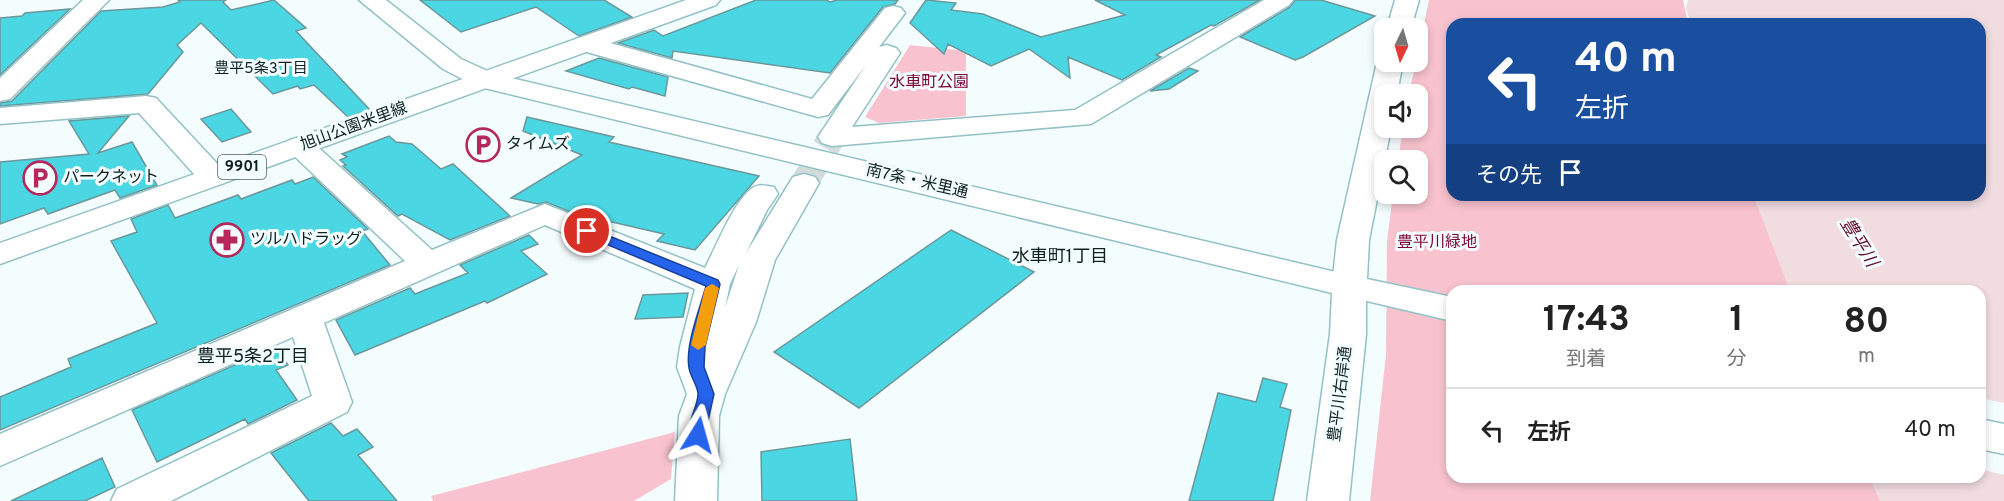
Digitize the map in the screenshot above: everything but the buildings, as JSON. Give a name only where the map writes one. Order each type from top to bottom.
[{"type":"street","points":[[0,93],[97,0]]},
{"type":"street","name":"南7条・米里通","points":[[371,0],[452,64],[485,80],[1446,308]]},
{"type":"street","name":"旭山公園米里線","points":[[0,254],[708,0]]},
{"type":"street","points":[[898,7],[892,47],[847,111],[832,137],[1081,118],[1281,0]]},
{"type":"street","points":[[1402,18],[1407,0]]},
{"type":"street","points":[[585,44],[818,109],[898,7]]},
{"type":"street","name":"豊平川右岸通","points":[[1328,501],[1348,334],[1365,289],[1353,240],[1388,72]]},
{"type":"street","points":[[0,116],[146,104],[213,177]]},
{"type":"street","points":[[300,146],[429,265]]},
{"type":"street","points":[[690,497],[699,416],[706,394],[738,322],[758,260],[804,183]]},
{"type":"street","points":[[706,394],[696,367],[698,347],[713,284],[752,209],[763,194]]},
{"type":"street","points":[[0,451],[545,213],[713,284]]},
{"type":"street","points":[[132,501],[333,402],[305,319]]},
{"type":"street","points":[[1986,435],[2004,439]]},
{"type":"green space","name":"豊平川緑地","points":[[1429,0],[1683,0],[1687,18],[1446,18],[1446,201],[1771,201],[1812,285],[1446,285],[1446,483],[1880,483],[1884,501],[1370,501],[1386,354],[1387,241],[1392,204],[1428,204],[1428,150],[1400,150],[1401,138],[1428,138],[1428,84],[1411,84],[1414,72],[1428,72],[1428,18],[1425,18]]},
{"type":"green space","name":"水車町公園","points":[[910,45],[966,51],[966,116],[879,123],[865,117]]},
{"type":"green space","points":[[675,432],[671,479],[634,501],[433,501],[431,496]]},
{"type":"water","name":"豊平川","points":[[1688,0],[2004,0],[2004,403],[1986,399],[1986,285],[1788,285],[1755,201],[1986,201],[1986,18],[1689,18],[1686,8]]},
{"type":"water","points":[[1986,401],[2004,405],[2004,501],[1880,501],[1872,483],[1986,483]]},
{"type":"pier","points":[[1986,401],[2004,405],[2004,475],[1986,470]]},
{"type":"tunnel","points":[[804,183],[832,137]]},
{"type":"slow traffic","points":[[698,345],[712,288]]},
{"type":"place","name":"タイムズ","points":[[483,145]]},
{"type":"place","name":"パークネット","points":[[40,178]]},
{"type":"place","name":"ツルハドラッグ","points":[[227,240]]},
{"type":"district","name":"豊平5条3丁目","points":[[261,69]]},
{"type":"district","name":"水車町1丁目","points":[[1060,257]]},
{"type":"district","name":"豊平5条2丁目","points":[[253,357]]},
{"type":"route","points":[[587,231],[713,284],[698,347],[696,367],[706,394],[699,416],[698,435]]}]
